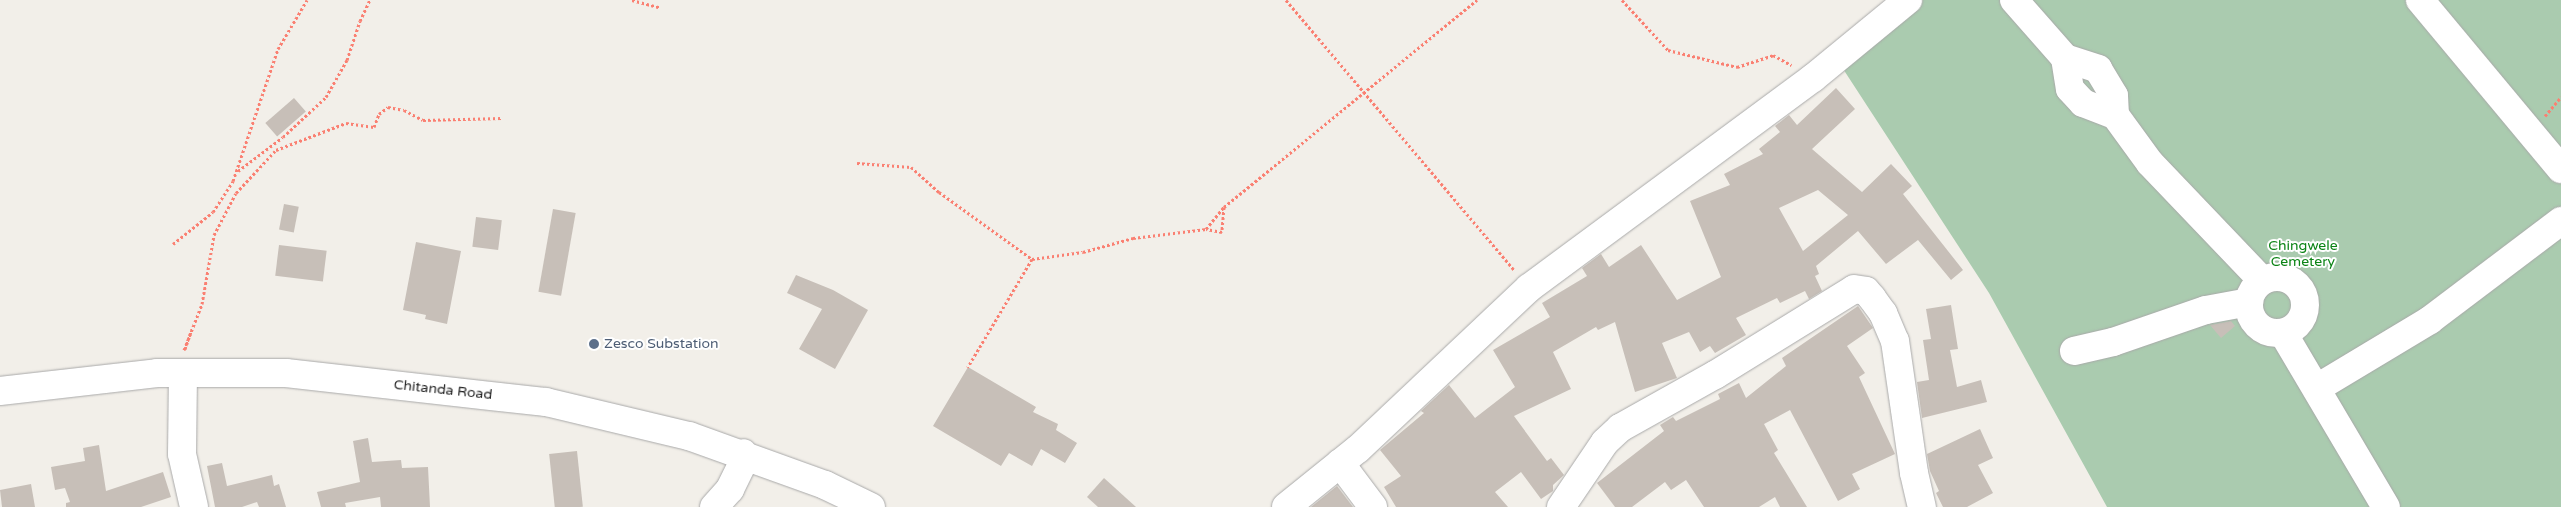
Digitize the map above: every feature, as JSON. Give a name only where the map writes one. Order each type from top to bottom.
[{"type":"street","points":[[1286,507],[1340,463],[1529,288],[1813,78],[1908,0]]},
{"type":"street","points":[[2014,0],[2065,58],[2098,69],[2114,96],[2115,115],[2150,163],[2255,291],[2252,320],[2258,326],[2274,334],[2283,333],[2292,329],[2303,316],[2306,307],[2302,290],[2288,278],[2280,276],[2255,291],[2206,310],[2113,342],[2074,351]]},
{"type":"street","points":[[2420,0],[2561,169]]},
{"type":"street","points":[[2317,388],[2430,320],[2561,221]]},
{"type":"street","points":[[1561,507],[1605,442],[1620,428],[1715,375],[1854,289],[1866,291],[1872,298],[1883,313],[1894,341],[1914,473],[1922,507]]},
{"type":"street","points":[[2283,333],[2317,388],[2378,504]]},
{"type":"street","name":"Chitanda Road","points":[[0,391],[180,373],[286,372],[546,402],[689,436],[825,485],[870,507]]},
{"type":"street","points":[[180,373],[182,454],[194,507]]},
{"type":"street","points":[[714,507],[730,489],[741,466],[743,454]]},
{"type":"street","points":[[1340,463],[1373,507]]},
{"type":"path","points":[[173,244],[213,212],[237,171],[278,49],[307,0]]},
{"type":"path","points":[[237,171],[283,137],[326,97],[347,60],[360,20],[370,0]]},
{"type":"path","points":[[632,0],[660,7]]},
{"type":"path","points":[[1286,0],[1361,92],[1529,288]]},
{"type":"path","points":[[1206,229],[1224,207],[1361,92],[1477,0]]},
{"type":"path","points":[[1622,0],[1668,50],[1737,67],[1773,55],[1813,78]]},
{"type":"path","points":[[180,373],[192,328],[202,304],[214,234],[236,193],[276,150],[346,122],[374,127],[378,114],[388,107],[404,110],[423,120],[502,118]]},
{"type":"path","points":[[857,163],[911,167],[939,192],[1032,259],[1083,252],[1133,238],[1206,229],[1222,232],[1224,207]]},
{"type":"path","points":[[968,367],[1032,259]]},
{"type":"green space","name":"Chingwele Cemetery","points":[[1897,0],[2561,0],[2561,507],[2107,507],[1989,293],[1834,55]]},
{"type":"building","points":[[1836,88],[1855,109],[1812,149],[1862,192],[1891,164],[1912,186],[1903,194],[1963,270],[1951,280],[1918,240],[1886,264],[1858,231],[1816,266],[1819,274],[1815,276],[1822,291],[1809,299],[1805,291],[1780,303],[1777,298],[1736,318],[1746,335],[1715,353],[1710,346],[1700,352],[1689,332],[1662,343],[1677,378],[1635,392],[1615,322],[1598,330],[1596,327],[1553,352],[1571,389],[1514,416],[1547,461],[1551,458],[1564,475],[1553,485],[1553,491],[1541,499],[1521,472],[1495,492],[1508,507],[1396,507],[1384,487],[1401,476],[1380,450],[1424,413],[1421,411],[1449,385],[1475,418],[1515,387],[1493,350],[1550,317],[1542,303],[1587,276],[1582,268],[1601,254],[1609,267],[1641,245],[1677,300],[1721,277],[1690,201],[1730,185],[1724,174],[1763,154],[1759,149],[1780,132],[1775,126],[1789,115],[1797,125]],"holes":[[[1818,190],[1848,215],[1803,251],[1779,208]]]},
{"type":"building","points":[[294,98],[306,112],[277,137],[265,123]]},
{"type":"building","points":[[284,204],[299,207],[294,232],[279,230]]},
{"type":"building","points":[[553,209],[576,213],[561,296],[538,292]]},
{"type":"building","points":[[476,217],[502,220],[498,250],[472,247]]},
{"type":"building","points":[[416,242],[461,251],[447,324],[425,319],[426,315],[403,310]]},
{"type":"building","points":[[279,245],[327,251],[323,282],[275,276]]},
{"type":"building","points":[[796,275],[833,290],[868,310],[835,369],[799,349],[822,309],[787,293]]},
{"type":"building","points":[[1951,305],[1958,349],[1950,350],[1957,387],[1981,380],[1987,402],[1922,418],[1917,382],[1929,380],[1923,340],[1931,339],[1926,309]]},
{"type":"building","points":[[1858,306],[1873,328],[1847,346],[1865,373],[1859,377],[1895,454],[1852,474],[1860,489],[1838,501],[1790,410],[1764,424],[1778,450],[1774,453],[1807,507],[1780,507],[1775,497],[1759,507],[1704,507],[1686,480],[1671,490],[1665,482],[1632,507],[1615,507],[1597,483],[1664,431],[1660,425],[1673,417],[1676,421],[1720,399],[1718,394],[1739,383],[1746,398],[1786,366],[1782,358]]},
{"type":"building","points":[[2231,321],[2235,326],[2221,338],[2210,325]]},
{"type":"building","points":[[968,367],[1036,407],[1033,412],[1058,424],[1056,430],[1077,443],[1065,463],[1041,449],[1032,466],[1009,453],[1001,466],[933,426]]},
{"type":"building","points":[[1980,429],[1993,458],[1978,465],[1993,493],[1967,507],[1943,507],[1936,493],[1939,491],[1930,471],[1927,454]]},
{"type":"building","points":[[368,438],[372,462],[401,460],[402,468],[428,467],[430,507],[381,507],[380,497],[345,503],[346,507],[321,507],[317,492],[360,482],[353,441]]},
{"type":"building","points":[[99,445],[106,491],[163,472],[171,497],[141,507],[66,507],[66,503],[70,502],[65,488],[55,490],[51,467],[85,461],[83,448]]},
{"type":"building","points":[[577,451],[583,507],[555,507],[549,454]]},
{"type":"building","points":[[222,463],[227,486],[272,475],[274,486],[279,484],[286,507],[259,507],[257,502],[242,507],[215,507],[207,466]]},
{"type":"building","points":[[1104,478],[1136,507],[1098,507],[1087,497]]},
{"type":"building","points":[[31,484],[35,507],[2,507],[0,490]]},
{"type":"building","points":[[1337,486],[1353,507],[1311,507]]},
{"type":"place","name":"Zesco Substation","points":[[594,344]]}]
